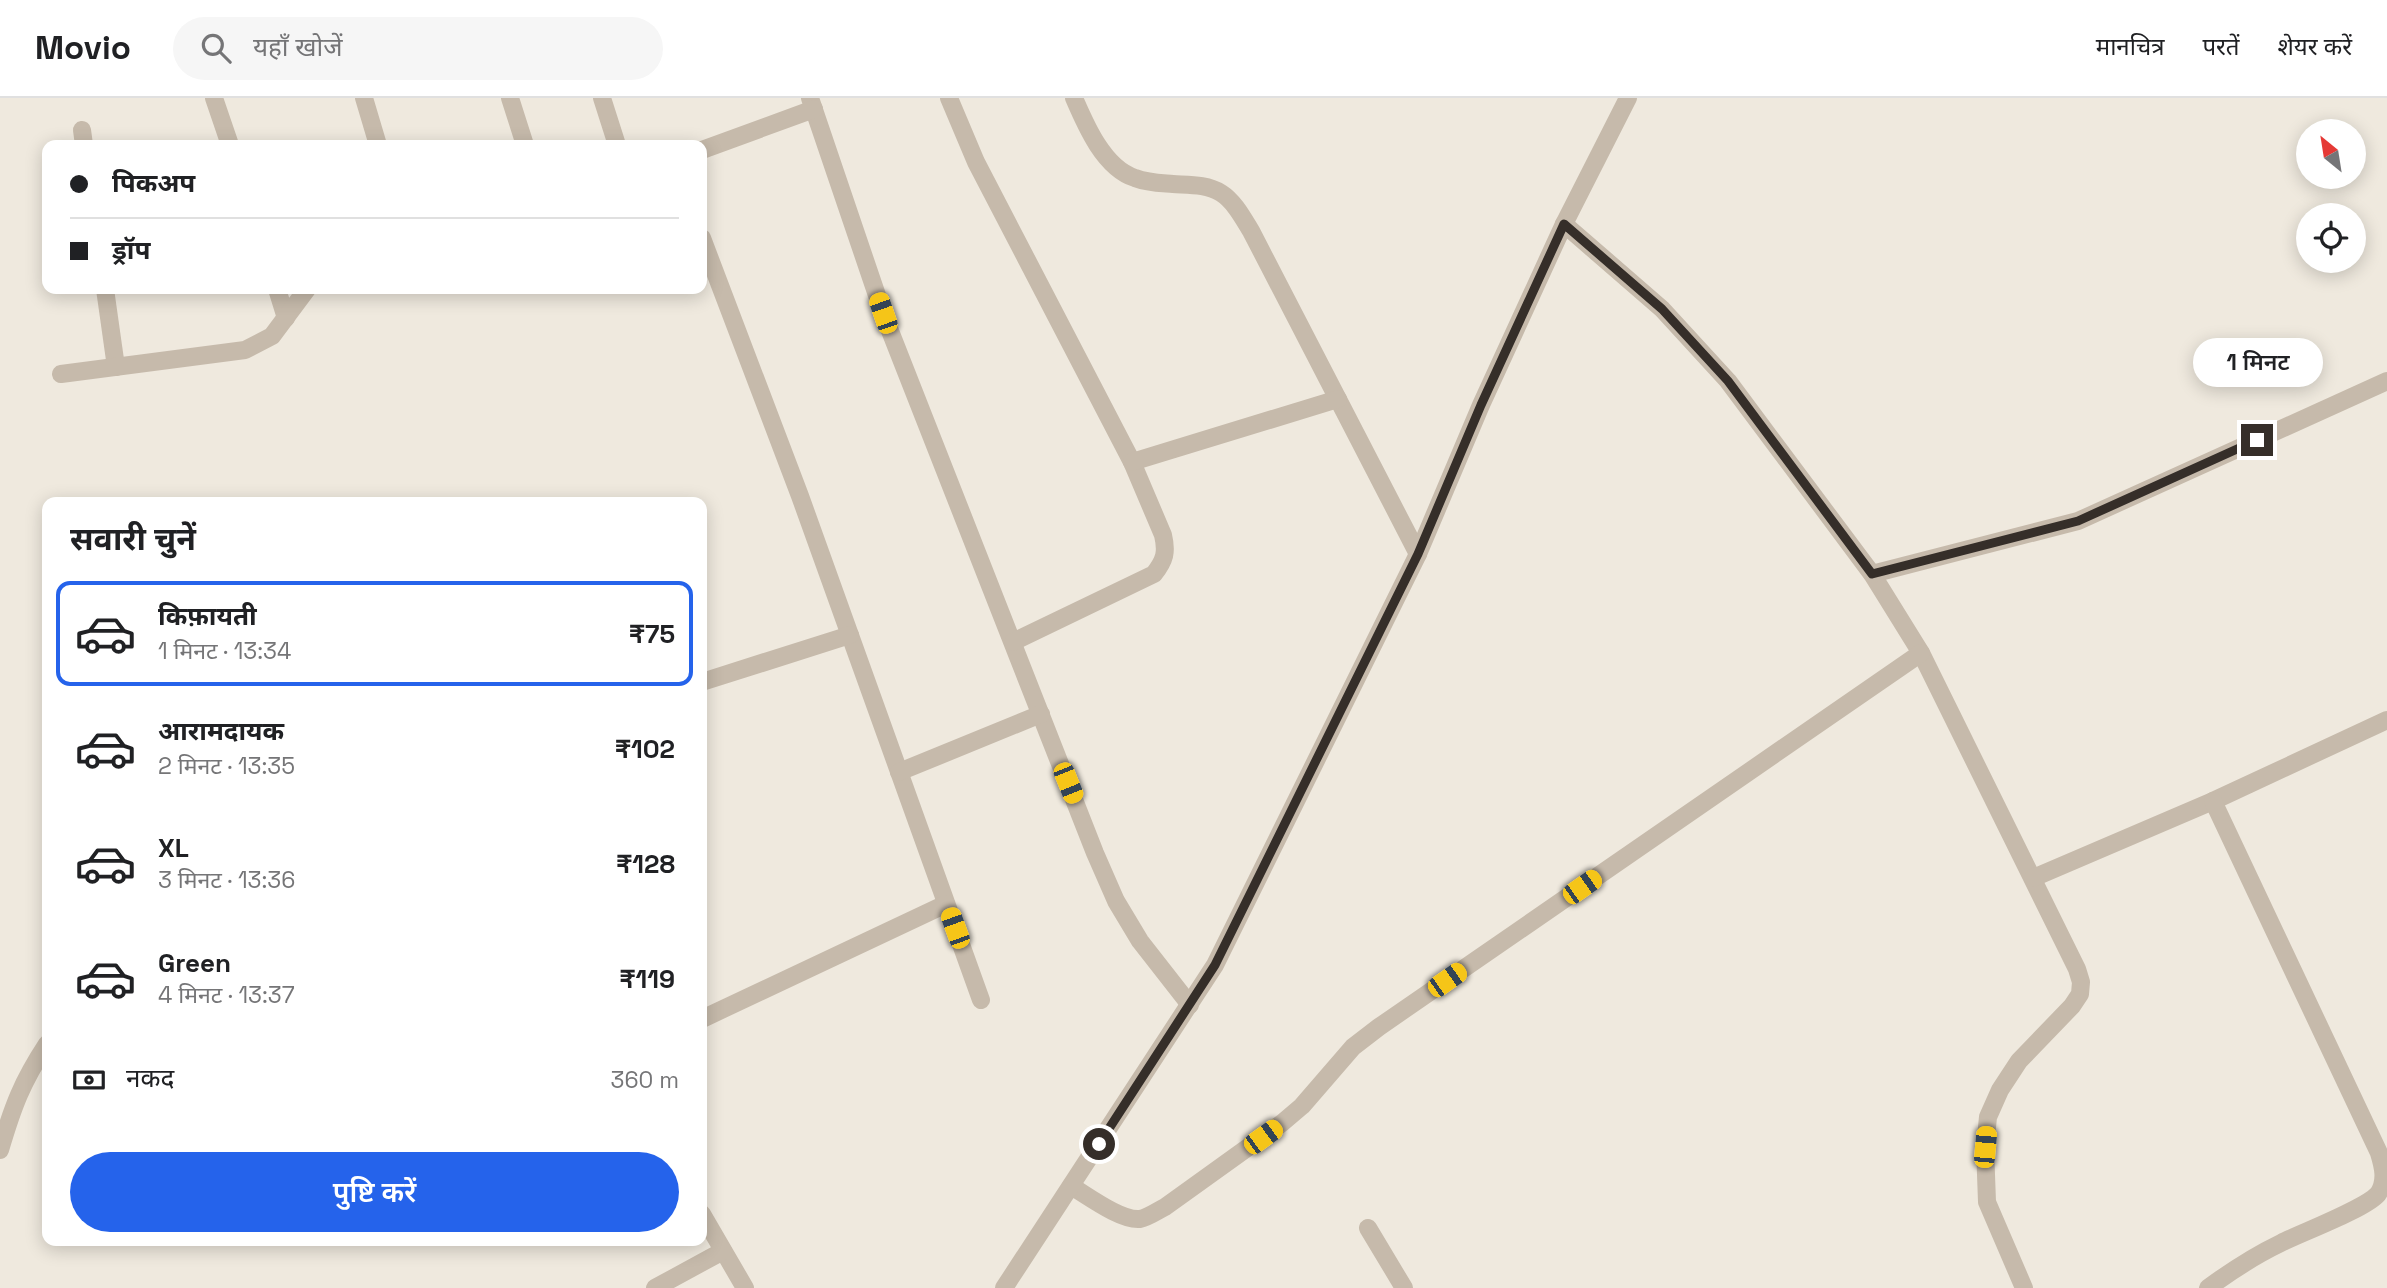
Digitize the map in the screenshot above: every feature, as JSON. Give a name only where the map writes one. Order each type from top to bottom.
[{"type":"street","points":[[214,98],[228,140]]},
{"type":"street","points":[[363,98],[376,140]]},
{"type":"street","points":[[510,98],[523,140]]},
{"type":"street","points":[[602,98],[615,140]]},
{"type":"street","points":[[949,98],[976,162],[1132,462],[1166,547],[1164,561],[1153,574],[1013,642]]},
{"type":"street","points":[[1074,98],[1101,148],[1122,172],[1152,182],[1204,186],[1228,198],[1251,231],[1418,554]]},
{"type":"street","points":[[1004,1288],[1215,965],[1418,554],[1481,405],[1564,224],[1628,98]]},
{"type":"street","points":[[707,148],[812,104],[883,313],[1115,901],[1140,941],[1190,1005]]},
{"type":"street","points":[[1564,224],[1662,309],[1728,381],[1872,574],[1921,653],[2033,878],[2081,982],[2080,994],[2072,1006],[2019,1061],[2000,1090],[1988,1117],[1985,1147],[1987,1202],[2024,1288]]},
{"type":"street","points":[[707,251],[800,496],[981,1000]]},
{"type":"street","points":[[106,294],[116,367]]},
{"type":"street","points":[[279,294],[286,318]]},
{"type":"street","points":[[61,374],[245,350],[272,336],[303,294]]},
{"type":"street","points":[[1872,574],[2078,521],[2385,386]]},
{"type":"street","points":[[1132,462],[1338,399]]},
{"type":"street","points":[[707,680],[850,635]]},
{"type":"street","points":[[1071,1186],[1131,1219],[1150,1216],[1165,1207],[1282,1123],[1302,1106],[1353,1047],[1379,1027],[1921,653]]},
{"type":"street","points":[[899,772],[1041,714]]},
{"type":"street","points":[[2033,878],[2213,801],[2387,720]]},
{"type":"street","points":[[2208,1288],[2279,1244],[2365,1204],[2378,1194],[2384,1172],[2379,1153],[2213,801]]},
{"type":"street","points":[[707,1017],[946,904]]},
{"type":"street","points":[[0,1150],[13,1105],[42,1052]]},
{"type":"street","points":[[707,1223],[745,1288]]},
{"type":"street","points":[[1368,1228],[1404,1288]]},
{"type":"street","points":[[655,1288],[723,1251]]},
{"type":"route","points":[[1099,1144],[1215,965],[1418,554],[1481,405],[1564,224],[1662,309],[1728,381],[1872,574],[2078,521],[2257,440]]}]
